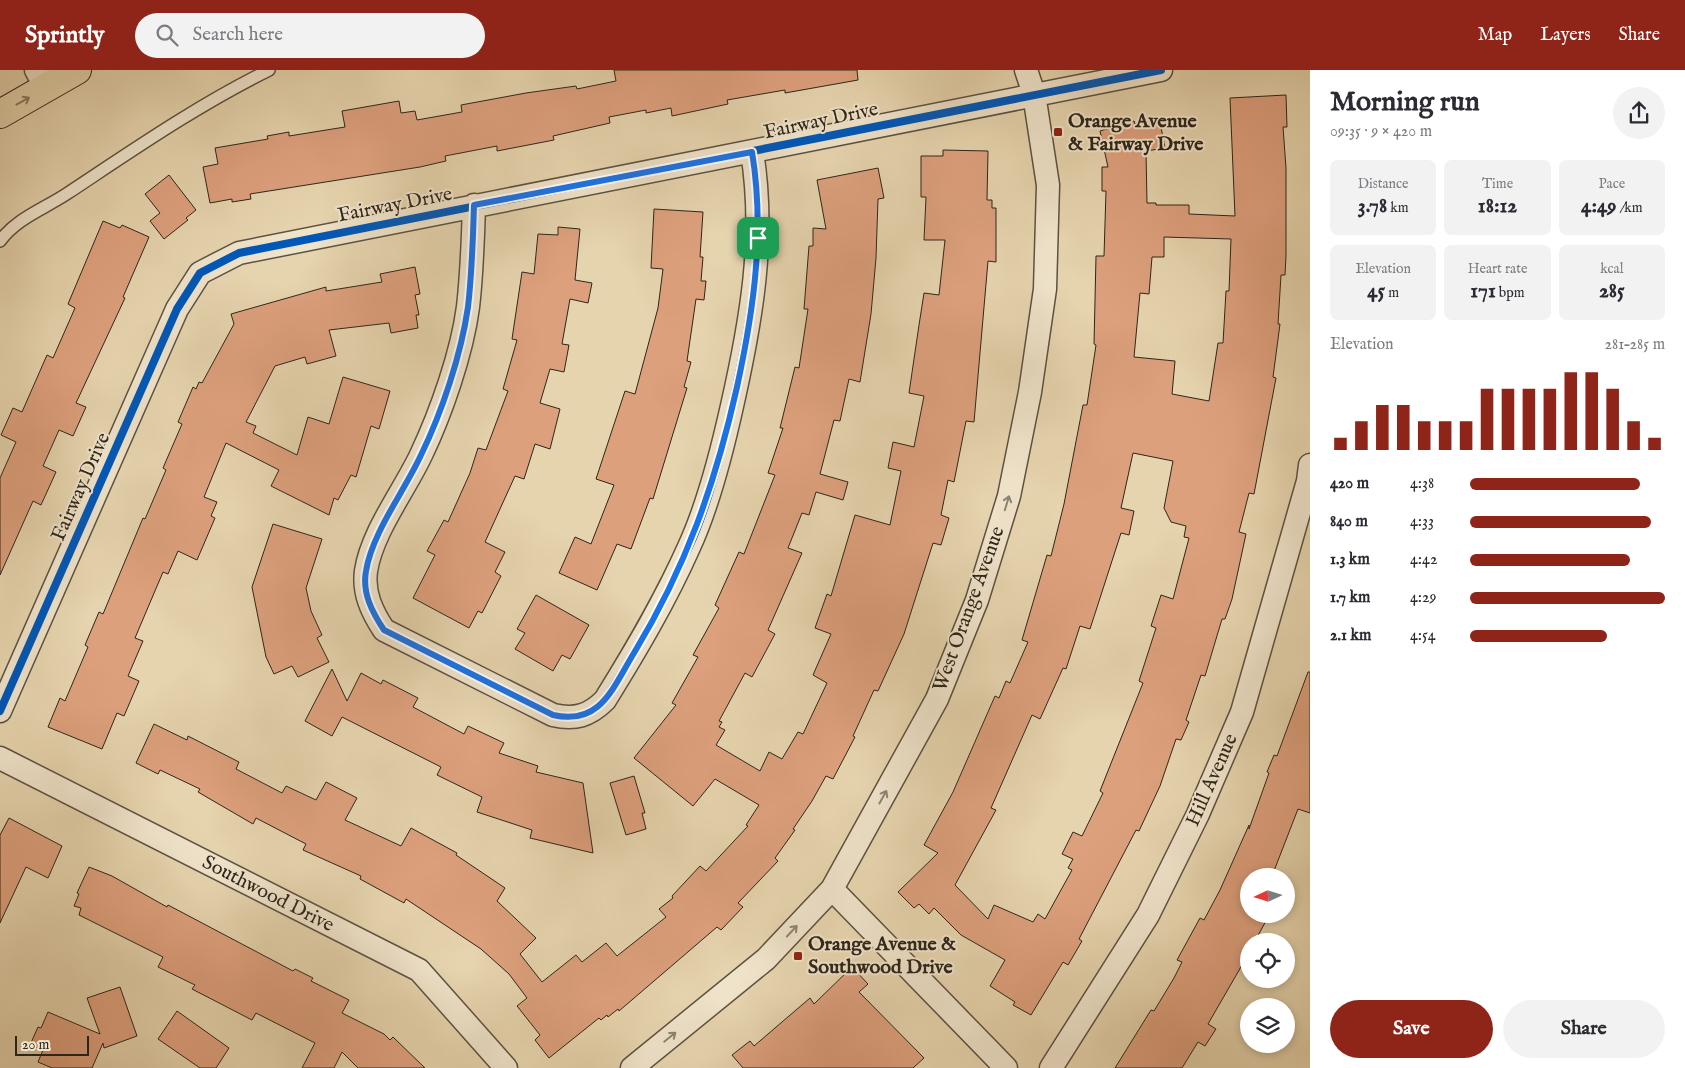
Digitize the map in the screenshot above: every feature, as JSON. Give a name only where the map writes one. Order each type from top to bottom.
[{"type":"main road","points":[[0,114],[41,79],[76,70]]},
{"type":"street","name":"West Orange Avenue","points":[[632,1068],[766,959],[832,889],[937,699],[977,600],[1009,496],[1030,392],[1044,289],[1048,185],[1034,94],[1026,70]]},
{"type":"street","name":"Fairway Drive","points":[[0,712],[178,309],[200,273],[239,253],[1161,70]]},
{"type":"street","points":[[474,205],[472,266],[467,310],[456,356],[441,406],[422,455],[370,552],[366,572],[366,593],[372,613],[384,630],[553,715],[567,718],[582,717],[595,710],[605,700],[650,626],[690,546],[722,452],[745,349],[754,298],[758,238],[758,188],[752,152]]},
{"type":"street","name":"Hill Avenue","points":[[1051,1068],[1148,915],[1213,780],[1242,712],[1308,481],[1310,465]]},
{"type":"street","name":"Southwood Drive","points":[[0,758],[419,970],[506,1068]]},
{"type":"street","points":[[832,889],[1006,1068]]},
{"type":"lane","points":[[0,241],[10,227],[65,195],[231,89],[269,70]]},
{"type":"building","points":[[614,70],[857,70],[858,80],[785,93],[785,90],[727,100],[728,104],[672,116],[671,108],[646,113],[646,110],[609,117],[610,123],[553,136],[554,140],[497,151],[497,146],[445,156],[446,161],[420,167],[250,194],[251,199],[232,202],[232,199],[210,203],[203,167],[218,164],[215,148],[268,139],[267,136],[289,132],[289,136],[345,127],[342,111],[399,101],[401,113],[415,111],[417,120],[462,112],[461,105],[576,86],[577,89],[616,81]]},
{"type":"building","points":[[1286,95],[1287,127],[1283,127],[1286,168],[1286,256],[1285,275],[1281,275],[1278,324],[1280,324],[1273,377],[1276,378],[1254,494],[1249,493],[1239,532],[1246,534],[1232,599],[1225,619],[1222,619],[1205,676],[1201,675],[1186,720],[1189,722],[1181,740],[1176,739],[1160,786],[1139,831],[1136,830],[1079,939],[1082,941],[1068,965],[1063,962],[1031,1015],[1013,1005],[1015,1002],[990,986],[1005,960],[961,935],[934,908],[929,914],[919,904],[914,908],[898,892],[938,853],[924,845],[953,792],[995,696],[999,698],[1006,681],[1010,683],[1028,642],[1022,640],[1047,555],[1051,556],[1064,504],[1083,405],[1087,405],[1096,345],[1094,344],[1096,256],[1104,256],[1106,191],[1102,191],[1102,167],[1108,167],[1100,131],[1134,121],[1135,124],[1146,121],[1147,125],[1160,122],[1165,148],[1146,151],[1147,203],[1156,203],[1156,205],[1189,205],[1189,214],[1235,216],[1230,98]],"holes":[[[1164,237],[1231,239],[1229,291],[1226,291],[1223,343],[1218,343],[1209,401],[1172,394],[1175,361],[1134,357],[1140,293],[1149,294],[1152,257],[1164,257]],[[1133,453],[1173,461],[1164,508],[1171,522],[1186,526],[1184,537],[1189,538],[1173,599],[1161,595],[1151,626],[1156,628],[1139,681],[1143,683],[1100,791],[1103,793],[1082,836],[1073,832],[1062,854],[1073,859],[1068,868],[1072,870],[1045,919],[1038,914],[1033,922],[994,905],[988,919],[955,885],[996,810],[991,808],[1032,715],[1040,719],[1063,668],[1066,669],[1080,626],[1090,629],[1121,533],[1129,535],[1134,511],[1121,508]]]},
{"type":"building","points":[[943,150],[988,151],[987,200],[992,200],[992,208],[996,208],[996,262],[988,261],[974,422],[966,421],[954,482],[948,480],[941,515],[949,518],[941,545],[933,543],[904,634],[878,691],[874,690],[853,736],[855,737],[833,779],[826,776],[793,829],[795,830],[775,858],[778,861],[738,903],[743,907],[721,930],[717,927],[619,1011],[618,1009],[601,1020],[599,1018],[549,1058],[535,1040],[540,1035],[517,1006],[527,998],[509,974],[481,949],[406,899],[404,903],[360,879],[361,876],[303,850],[306,844],[256,818],[253,824],[198,792],[200,789],[160,770],[158,774],[136,763],[154,724],[187,740],[188,736],[239,762],[236,769],[282,793],[286,786],[316,800],[326,782],[357,798],[345,820],[401,846],[411,828],[457,853],[456,855],[505,888],[497,901],[536,938],[520,954],[542,982],[576,955],[582,962],[606,943],[617,956],[666,917],[659,909],[673,898],[672,896],[700,866],[706,871],[748,826],[746,825],[759,805],[715,779],[693,806],[634,758],[676,705],[672,703],[698,657],[693,655],[719,608],[715,605],[739,552],[744,554],[775,475],[768,473],[783,428],[780,428],[795,367],[799,368],[808,309],[804,309],[809,246],[813,246],[813,228],[826,229],[817,180],[878,168],[884,198],[878,199],[876,258],[871,314],[860,382],[849,379],[840,421],[834,420],[820,474],[848,482],[843,500],[816,492],[809,515],[802,513],[788,548],[802,553],[768,630],[775,634],[752,677],[745,673],[719,721],[722,722],[719,727],[725,730],[716,745],[760,771],[769,752],[782,759],[798,732],[803,734],[827,683],[813,675],[831,634],[815,628],[827,594],[831,596],[855,515],[890,525],[901,471],[888,468],[893,442],[914,447],[924,396],[909,393],[919,325],[924,293],[939,295],[945,240],[924,240],[926,197],[921,197],[921,156],[943,156]]},
{"type":"building","points":[[169,175],[196,210],[186,218],[188,220],[164,239],[150,221],[160,213],[145,194]]},
{"type":"building","points":[[654,209],[703,212],[700,257],[703,257],[701,281],[706,281],[704,300],[696,299],[687,361],[691,362],[684,387],[687,388],[653,499],[650,498],[631,549],[617,544],[597,590],[559,573],[575,537],[591,544],[614,485],[596,479],[625,391],[635,394],[658,308],[663,269],[651,268]]},
{"type":"building","points":[[103,221],[120,228],[122,225],[149,237],[123,297],[125,298],[76,403],[86,407],[73,436],[59,430],[43,466],[56,472],[41,505],[33,501],[0,575],[0,478],[16,442],[1,435],[13,408],[22,412],[47,355],[53,358],[75,308],[68,304]]},
{"type":"building","points":[[558,227],[580,229],[575,280],[592,283],[588,303],[570,299],[562,344],[569,345],[564,372],[550,369],[540,403],[560,409],[550,449],[535,444],[524,479],[515,476],[485,542],[505,552],[495,572],[501,576],[482,613],[478,611],[469,628],[413,598],[435,555],[427,551],[444,520],[448,522],[470,473],[478,448],[486,450],[508,391],[503,389],[517,340],[512,339],[522,272],[534,274],[538,234],[558,235]]},
{"type":"building","points":[[415,267],[420,294],[415,295],[419,315],[416,315],[418,328],[391,333],[389,323],[329,330],[336,356],[307,364],[305,357],[275,366],[246,422],[256,426],[253,433],[297,455],[308,417],[329,424],[343,377],[390,391],[379,429],[371,426],[356,477],[351,475],[338,500],[334,498],[329,515],[271,486],[279,470],[226,443],[204,497],[217,502],[211,516],[215,518],[197,560],[178,551],[168,574],[163,572],[135,638],[143,641],[128,676],[139,681],[124,716],[117,713],[102,749],[48,727],[60,698],[65,701],[88,647],[85,645],[99,612],[103,614],[143,518],[145,519],[166,470],[163,468],[182,424],[178,422],[193,387],[196,389],[199,382],[202,383],[234,324],[231,314],[326,287],[326,291],[382,282],[380,274]]},
{"type":"building","points":[[273,524],[322,539],[306,588],[311,611],[322,635],[317,638],[329,662],[298,677],[292,666],[274,674],[266,657],[252,587]]},
{"type":"building","points":[[536,595],[589,625],[570,659],[562,655],[553,671],[515,649],[525,633],[517,629]]},
{"type":"building","points":[[332,669],[347,701],[361,673],[381,684],[383,680],[418,698],[413,707],[464,734],[468,726],[504,743],[499,753],[538,766],[536,772],[583,783],[593,853],[530,838],[532,830],[477,812],[482,797],[437,775],[441,767],[342,717],[332,736],[305,721]]},
{"type":"building","points":[[1308,672],[1310,672],[1310,813],[1298,809],[1275,868],[1240,868],[1240,923],[1265,923],[1259,933],[1240,933],[1240,969],[1208,1024],[1216,1029],[1205,1046],[1198,1042],[1182,1068],[1115,1068],[1151,1010],[1154,1011],[1174,978],[1182,962],[1177,960],[1200,918],[1204,920],[1220,890],[1249,825],[1249,829],[1274,755],[1277,756]]},
{"type":"building","points":[[634,776],[645,813],[642,813],[646,829],[626,835],[610,783]]},
{"type":"building","points":[[9,818],[62,846],[48,878],[26,867],[0,923],[0,835]]},
{"type":"building","points":[[89,867],[112,876],[167,907],[168,905],[293,971],[295,969],[313,978],[311,981],[349,1000],[342,1013],[384,1034],[390,1040],[393,1037],[425,1068],[358,1068],[342,1052],[334,1068],[302,1068],[315,1043],[256,1013],[252,1020],[192,989],[195,985],[158,967],[163,957],[79,915],[81,908],[74,906],[79,894],[77,893]]},
{"type":"building","points":[[852,967],[868,984],[859,992],[924,1058],[913,1068],[743,1068],[732,1055],[750,1041],[754,1046],[810,998],[814,1004]]},
{"type":"building","points":[[120,987],[137,1036],[104,1048],[103,1043],[92,1068],[52,1068],[38,1062],[43,1050],[30,1045],[38,1027],[41,1028],[48,1012],[100,1034],[87,998]]},
{"type":"building","points":[[177,1011],[229,1048],[216,1068],[200,1068],[158,1039]]},
{"type":"cycle path","points":[[0,711],[177,309],[200,273],[239,253],[1161,70]]},
{"type":"cycle path","points":[[474,205],[468,307],[456,363],[429,438],[414,469],[389,512],[369,556],[365,579],[367,595],[372,609],[384,630],[553,715],[575,717],[593,710],[605,700],[617,681],[650,625],[680,567],[696,531],[708,496],[732,406],[745,343],[754,280],[757,216],[752,152]]},
{"type":"place","name":"Orange Avenue & Fairway Drive","points":[[1058,132]]},
{"type":"place","name":"Orange Avenue & Southwood Drive","points":[[798,956]]},
{"type":"route","points":[[752,152],[758,188],[758,238],[754,298],[745,349],[722,452],[690,546],[650,626],[605,700],[595,710],[582,717],[567,718],[553,715],[431,656],[384,630],[372,613],[366,593],[366,572],[370,552],[422,455],[441,406],[456,356],[467,310],[472,266],[474,205],[752,152]]}]
